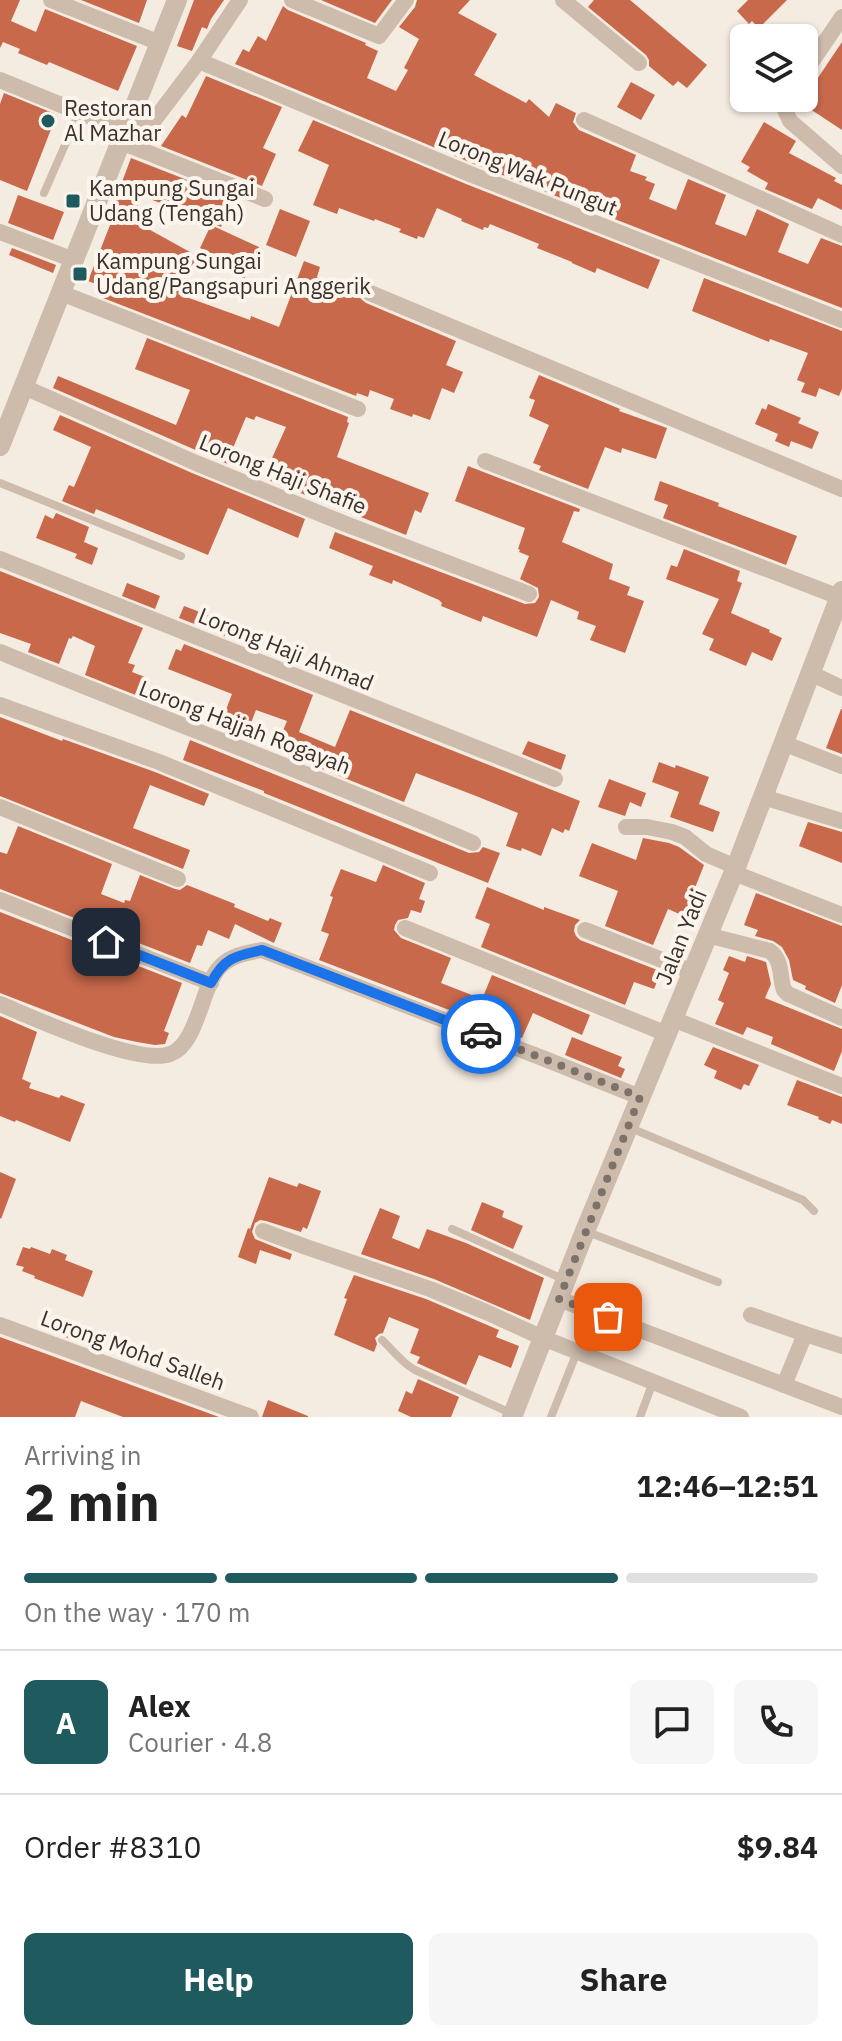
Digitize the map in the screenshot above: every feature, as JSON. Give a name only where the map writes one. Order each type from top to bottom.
[{"type":"street","points":[[51,0],[160,43]]},
{"type":"street","points":[[2,435],[24,387],[177,0]]},
{"type":"street","points":[[123,136],[152,123],[240,0]]},
{"type":"street","points":[[292,0],[379,36],[406,0]]},
{"type":"street","points":[[563,0],[639,63]]},
{"type":"street","points":[[818,52],[842,17]]},
{"type":"street","name":"Lorong Wak Pungut","points":[[199,61],[470,174],[842,320]]},
{"type":"street","points":[[0,80],[265,199]]},
{"type":"street","points":[[786,112],[790,121],[842,166]]},
{"type":"street","points":[[584,120],[842,235]]},
{"type":"street","points":[[0,232],[74,260]]},
{"type":"street","points":[[61,293],[358,409]]},
{"type":"street","points":[[370,293],[842,489]]},
{"type":"street","name":"Lorong Haji Shafie","points":[[24,387],[196,463],[529,594]]},
{"type":"street","points":[[485,461],[841,595]]},
{"type":"street","name":"Lorong Haji Ahmad","points":[[0,559],[555,779]]},
{"type":"street","name":"Jalan Yadi","points":[[513,1416],[585,1231],[735,870],[841,595]]},
{"type":"street","name":"Lorong Hajjah Rogayah","points":[[0,652],[473,843]]},
{"type":"street","points":[[810,673],[842,688]]},
{"type":"street","points":[[0,705],[159,762],[430,873]]},
{"type":"street","points":[[783,743],[842,766]]},
{"type":"street","points":[[763,797],[842,821]]},
{"type":"street","points":[[0,807],[178,879]]},
{"type":"street","points":[[626,827],[647,827],[685,837],[706,854],[735,870],[842,915]]},
{"type":"street","points":[[0,900],[211,983]]},
{"type":"street","points":[[405,928],[842,1086]]},
{"type":"street","points":[[585,930],[693,972]]},
{"type":"street","points":[[707,935],[774,954],[784,990],[842,1018]]},
{"type":"street","points":[[0,1004],[123,1052],[170,1054],[185,1044],[219,967],[237,956],[262,950],[640,1097]]},
{"type":"street","points":[[263,1231],[430,1289],[732,1415]]},
{"type":"street","points":[[562,1290],[682,1345],[842,1407]]},
{"type":"street","points":[[751,1315],[842,1346]]},
{"type":"street","name":"Lorong Mohd Salleh","points":[[0,1325],[251,1417]]},
{"type":"street","points":[[784,1385],[805,1334]]},
{"type":"lane","points":[[44,193],[79,113]]},
{"type":"lane","points":[[0,483],[181,556]]},
{"type":"lane","points":[[628,1127],[803,1200],[814,1211]]},
{"type":"lane","points":[[452,1229],[562,1290]]},
{"type":"lane","points":[[585,1231],[718,1282]]},
{"type":"lane","points":[[382,1340],[415,1370],[513,1416]]},
{"type":"lane","points":[[551,1417],[577,1352]]},
{"type":"lane","points":[[640,1417],[653,1382]]},
{"type":"building","points":[[0,0],[20,0],[11,21],[36,32],[45,9],[137,46],[118,91],[49,62],[47,65],[18,53],[20,49],[3,42],[0,48]]},
{"type":"building","points":[[81,0],[147,0],[139,23]]},
{"type":"building","points":[[194,0],[224,0],[207,29],[202,27],[192,51],[177,46]]},
{"type":"building","points":[[321,0],[392,0],[375,23]]},
{"type":"building","points":[[417,0],[470,0],[458,13],[497,34],[474,75],[526,103],[529,99],[549,117],[556,103],[576,113],[573,122],[579,130],[636,155],[630,171],[647,177],[645,180],[655,184],[649,199],[676,210],[688,179],[726,195],[715,224],[746,236],[757,209],[789,224],[778,252],[808,264],[821,238],[842,246],[842,308],[474,164],[235,64],[243,49],[249,52],[258,36],[266,41],[283,6],[378,51],[367,78],[396,91],[408,70],[404,68],[419,39],[399,27]]},
{"type":"building","points":[[594,0],[630,0],[707,65],[687,88],[678,81],[673,86],[649,66],[646,55],[588,7]]},
{"type":"building","points":[[748,0],[787,0],[763,24],[752,21],[749,24],[737,11]]},
{"type":"building","points":[[842,42],[842,130],[815,112],[818,112],[818,78]]},
{"type":"building","points":[[206,76],[282,107],[263,148],[276,154],[262,186],[161,146],[182,115],[186,118]]},
{"type":"building","points":[[631,82],[655,95],[641,120],[617,107]]},
{"type":"building","points":[[4,93],[53,113],[55,119],[27,191],[0,180],[0,104]]},
{"type":"building","points":[[313,120],[660,260],[648,289],[597,268],[595,273],[537,248],[539,244],[490,224],[483,230],[437,208],[424,238],[418,236],[417,239],[375,219],[339,208],[337,214],[313,205],[329,165],[298,151]]},
{"type":"building","points":[[764,122],[796,141],[789,153],[836,178],[834,181],[842,185],[842,210],[818,198],[812,209],[765,189],[768,183],[747,171],[750,167],[741,162]]},
{"type":"building","points":[[131,158],[233,198],[221,227],[169,203],[168,206],[142,196],[132,220],[199,257],[178,294],[279,327],[304,261],[320,267],[317,277],[359,294],[366,303],[456,341],[446,365],[463,372],[454,393],[442,388],[430,420],[413,414],[412,417],[390,409],[394,399],[370,390],[368,397],[357,393],[356,396],[103,298],[106,288],[88,281],[114,215],[107,212]]},
{"type":"building","points":[[18,195],[64,212],[53,240],[8,223]]},
{"type":"building","points":[[280,209],[310,221],[296,257],[266,245]]},
{"type":"building","points":[[211,225],[259,247],[244,279],[223,269],[227,261],[200,248]]},
{"type":"building","points":[[12,248],[56,265],[53,273],[9,255]]},
{"type":"building","points":[[704,278],[842,331],[842,389],[839,396],[819,388],[816,397],[801,392],[805,383],[797,380],[808,353],[770,339],[769,342],[692,311]]},
{"type":"building","points":[[147,338],[348,417],[349,423],[337,457],[429,493],[421,513],[415,510],[406,535],[263,478],[286,427],[256,416],[254,420],[246,417],[233,448],[236,449],[230,465],[53,388],[58,376],[176,425],[190,390],[135,369]]},
{"type":"building","points":[[539,375],[619,411],[667,428],[656,459],[622,448],[621,453],[605,447],[588,489],[539,470],[541,466],[533,463],[549,425],[529,416],[535,400],[529,398]]},
{"type":"building","points":[[768,404],[801,418],[798,423],[819,432],[812,449],[791,441],[789,447],[775,441],[778,434],[755,424],[762,408],[766,410]]},
{"type":"building","points":[[60,415],[305,519],[298,538],[228,508],[208,555],[96,509],[94,514],[62,501],[69,485],[74,487],[91,447],[53,430]]},
{"type":"building","points":[[468,466],[580,509],[579,512],[574,511],[562,542],[613,564],[609,579],[630,587],[627,595],[644,601],[625,653],[590,640],[596,626],[577,619],[579,612],[551,600],[537,637],[483,616],[481,622],[441,606],[439,600],[393,580],[392,584],[369,575],[373,566],[329,548],[335,532],[525,604],[535,603],[539,597],[538,588],[520,579],[529,556],[518,549],[525,528],[455,501]]},
{"type":"building","points":[[660,481],[797,536],[786,565],[663,518],[668,505],[654,500]]},
{"type":"building","points":[[56,513],[89,527],[84,542],[98,548],[92,565],[75,558],[77,554],[36,538],[45,515],[53,519]]},
{"type":"building","points":[[684,549],[740,571],[737,581],[742,583],[731,613],[782,638],[772,661],[752,652],[746,666],[709,650],[714,639],[702,634],[719,599],[666,579],[671,565],[677,567]]},
{"type":"building","points":[[0,571],[143,628],[128,663],[135,665],[132,672],[145,677],[138,696],[85,675],[95,646],[73,636],[69,638],[59,664],[28,652],[31,644],[0,633]]},
{"type":"building","points":[[127,583],[160,596],[155,609],[122,596]]},
{"type":"building","points":[[184,606],[250,633],[246,644],[179,618]]},
{"type":"building","points":[[184,644],[313,695],[299,732],[335,747],[350,710],[580,801],[569,831],[565,829],[563,833],[552,828],[541,856],[522,848],[521,851],[506,846],[518,813],[416,773],[404,802],[275,750],[287,721],[256,710],[245,738],[219,728],[232,694],[168,669],[176,649],[181,651]]},
{"type":"building","points":[[842,709],[842,754],[826,748]]},
{"type":"building","points":[[0,717],[209,794],[204,806],[150,785],[133,828],[190,850],[183,869],[0,796]]},
{"type":"building","points":[[190,740],[469,853],[479,852],[483,847],[500,853],[488,883],[183,760]]},
{"type":"building","points":[[528,741],[566,755],[561,770],[522,754]]},
{"type":"building","points":[[659,762],[709,777],[699,804],[720,812],[713,832],[670,817],[679,792],[652,782]]},
{"type":"building","points":[[609,779],[646,793],[641,807],[630,802],[625,816],[598,807]]},
{"type":"building","points":[[808,822],[842,832],[842,863],[799,846]]},
{"type":"building","points":[[18,826],[112,864],[101,894],[124,903],[125,900],[130,901],[140,875],[175,889],[180,890],[187,885],[268,921],[270,918],[282,923],[274,943],[235,924],[229,939],[208,930],[202,946],[197,945],[190,963],[0,889],[0,852],[7,854]]},
{"type":"building","points":[[643,838],[679,847],[704,865],[684,916],[668,909],[653,945],[605,926],[618,891],[579,876],[592,843],[636,860]]},
{"type":"building","points":[[383,865],[425,883],[419,899],[425,901],[421,913],[411,910],[408,918],[398,920],[394,930],[401,938],[451,958],[441,983],[482,999],[492,975],[590,1015],[582,1035],[533,1013],[522,1038],[319,960],[329,934],[321,931],[341,869],[376,882]]},
{"type":"building","points":[[487,887],[544,910],[544,907],[580,920],[574,931],[580,940],[665,973],[664,976],[660,974],[654,989],[634,982],[625,1005],[481,947],[490,924],[475,918]]},
{"type":"building","points":[[756,893],[842,926],[842,985],[835,1003],[793,980],[789,960],[782,947],[755,936],[758,930],[744,925]]},
{"type":"building","points":[[0,912],[182,983],[164,1031],[169,1033],[165,1044],[114,1037],[0,993]]},
{"type":"building","points":[[729,956],[745,962],[747,956],[766,962],[771,984],[765,998],[842,1029],[842,1051],[834,1071],[771,1044],[773,1037],[747,1027],[743,1035],[715,1024],[724,1003],[718,1000],[729,973],[723,970]]},
{"type":"building","points":[[0,1016],[37,1032],[22,1079],[31,1083],[29,1088],[85,1104],[70,1142],[0,1116]]},
{"type":"building","points":[[572,1037],[622,1057],[618,1066],[625,1069],[621,1078],[565,1055]]},
{"type":"building","points":[[713,1047],[759,1065],[749,1086],[744,1084],[741,1090],[714,1078],[717,1071],[704,1065]]},
{"type":"building","points":[[797,1080],[842,1097],[842,1124],[832,1120],[830,1124],[787,1105]]},
{"type":"building","points":[[0,1172],[16,1179],[1,1219],[0,1218]]},
{"type":"building","points":[[269,1177],[321,1191],[307,1229],[303,1227],[301,1232],[266,1221],[255,1223],[252,1232],[255,1239],[292,1254],[290,1260],[260,1250],[256,1264],[238,1257]]},
{"type":"building","points":[[482,1202],[504,1211],[502,1217],[523,1226],[513,1249],[471,1230]]},
{"type":"building","points":[[380,1208],[400,1216],[392,1238],[419,1249],[427,1229],[544,1278],[530,1320],[434,1279],[361,1254]]},
{"type":"building","points":[[23,1247],[50,1254],[52,1249],[67,1255],[65,1260],[93,1271],[83,1297],[22,1271],[24,1267],[16,1265]]},
{"type":"building","points":[[354,1275],[426,1299],[499,1330],[496,1337],[519,1346],[511,1368],[479,1355],[466,1385],[417,1363],[420,1357],[410,1353],[419,1329],[389,1317],[383,1333],[375,1338],[377,1344],[374,1352],[334,1335]]},
{"type":"building","points":[[63,1327],[94,1336],[90,1346],[60,1335]]},
{"type":"building","points":[[0,1337],[219,1417],[123,1417],[81,1401],[75,1417],[0,1417]]},
{"type":"building","points":[[418,1379],[459,1397],[451,1417],[411,1417],[398,1411],[406,1391],[412,1394]]},
{"type":"building","points":[[268,1400],[308,1416],[308,1417],[262,1417]]},
{"type":"way so far","points":[[481,1034],[640,1097],[559,1299],[608,1317]]},
{"type":"place","name":"Restoran Al Mazhar","points":[[48,121]]},
{"type":"place","name":"Kampung Sungai Udang (Tengah)","points":[[73,201]]},
{"type":"place","name":"Kampung Sungai Udang/Pangsapuri Anggerik","points":[[80,274]]},
{"type":"route","points":[[106,942],[211,983],[219,967],[237,956],[262,950],[481,1034]]}]
